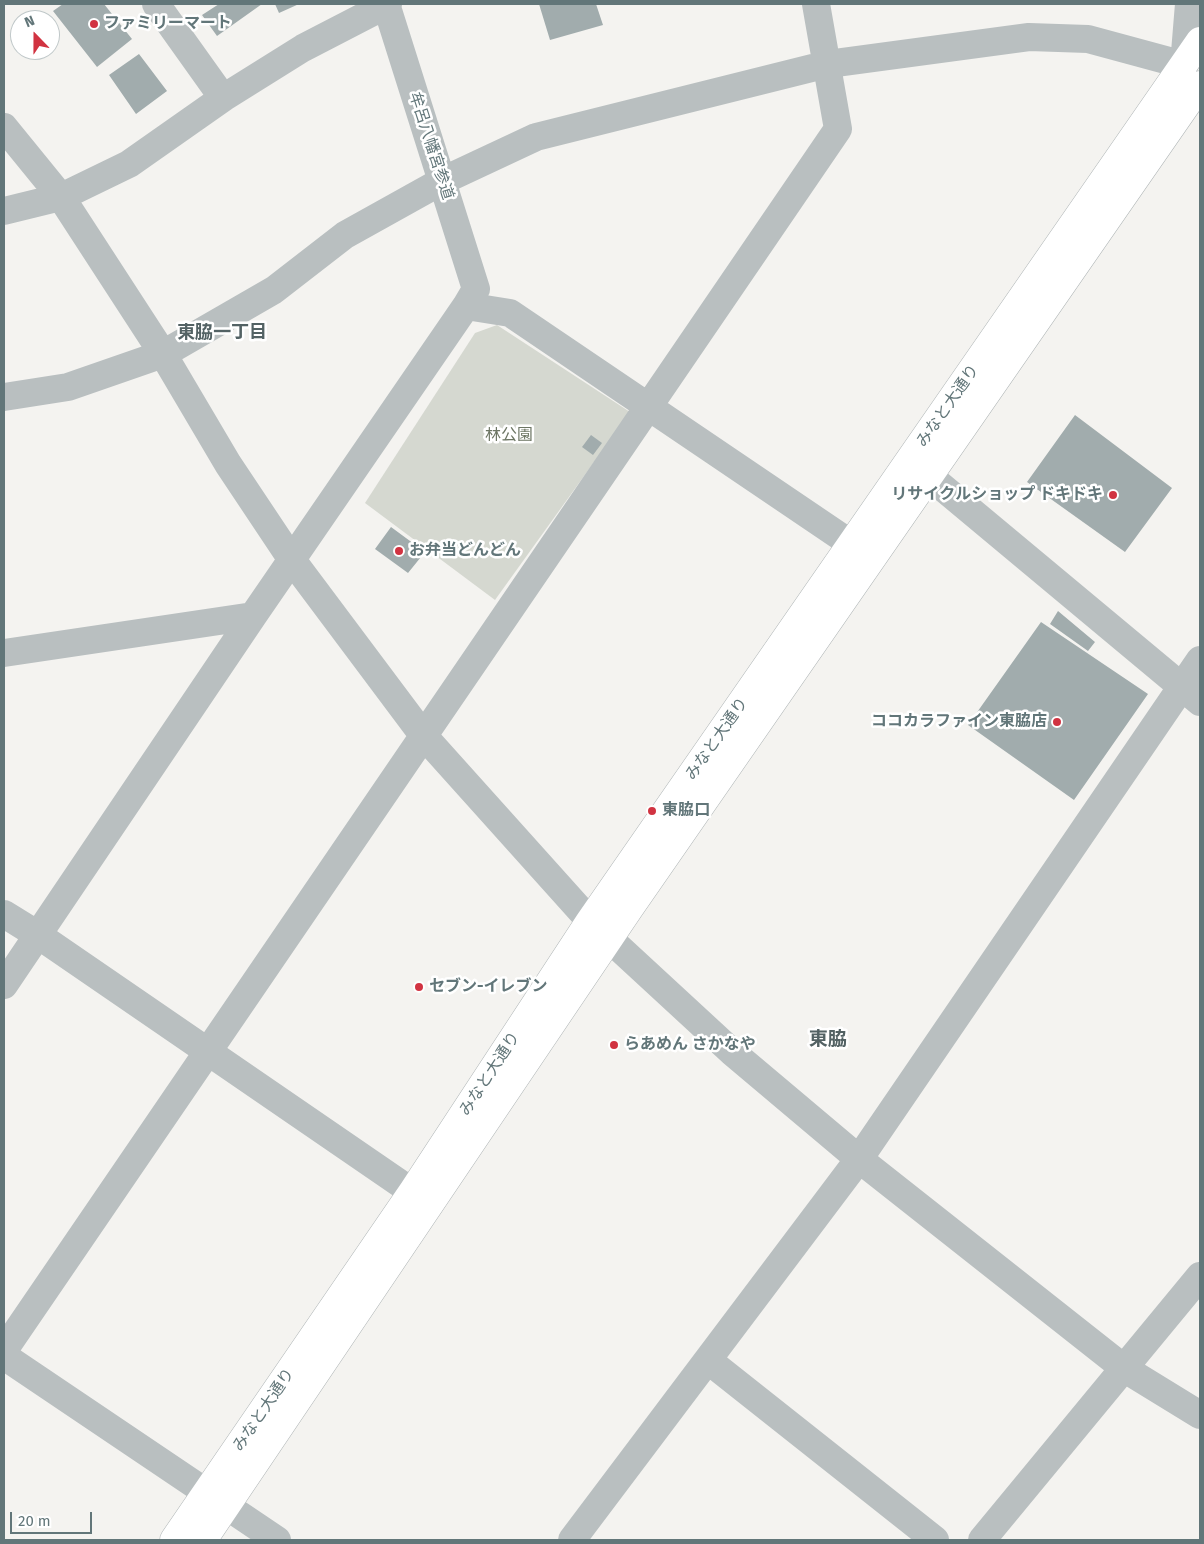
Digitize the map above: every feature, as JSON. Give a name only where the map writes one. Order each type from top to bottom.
[{"type":"main road","name":"みなと大通り","points":[[174,1540],[218,1499],[599,931],[920,469],[1196,81],[1200,41]]},
{"type":"main road","name":"みなと大通り","points":[[203,1540],[218,1499]]},
{"type":"street","points":[[156,4],[223,98]]},
{"type":"street","points":[[4,211],[61,197],[129,164],[223,98],[303,48],[387,4]]},
{"type":"street","name":"牟呂八幡宮参道","points":[[387,4],[442,181],[471,298]]},
{"type":"street","points":[[4,1350],[838,129],[816,4]]},
{"type":"street","points":[[4,397],[68,386],[163,354],[274,290],[345,235],[442,181],[536,137],[828,64],[1029,37],[1088,39],[1196,81],[1189,4]]},
{"type":"street","points":[[4,127],[61,197],[163,354],[228,464],[292,560],[423,735],[599,931],[732,1052],[859,1159],[1125,1369],[1200,1415]]},
{"type":"street","points":[[4,985],[253,616],[471,298],[510,313],[863,551]]},
{"type":"street","points":[[920,469],[1191,694]]},
{"type":"street","points":[[4,653],[253,616]]},
{"type":"street","points":[[572,1540],[709,1361],[859,1159],[1191,694],[1200,660]]},
{"type":"street","points":[[4,914],[38,935],[421,1198]]},
{"type":"street","points":[[982,1540],[1200,1276]]},
{"type":"street","points":[[4,1356],[277,1540]]},
{"type":"street","points":[[709,1361],[935,1540]]},
{"type":"green space","name":"林公園","points":[[497,325],[630,412],[495,600],[365,503],[475,333]]},
{"type":"building","points":[[63,4],[104,4],[132,39],[97,67],[60,20],[60,10],[54,10]]},
{"type":"building","points":[[219,4],[262,4],[217,36],[202,15]]},
{"type":"building","points":[[275,4],[299,4],[279,13]]},
{"type":"building","points":[[539,4],[596,4],[603,25],[550,40]]},
{"type":"building","points":[[139,54],[167,91],[136,114],[109,75]]},
{"type":"building","points":[[1075,415],[1172,488],[1125,552],[1027,482]]},
{"type":"building","points":[[591,435],[602,443],[593,455],[582,447]]},
{"type":"building","points":[[391,527],[425,552],[408,573],[375,549]]},
{"type":"building","points":[[1058,611],[1095,642],[1088,651],[1050,624]]},
{"type":"building","points":[[1041,622],[1148,694],[1074,800],[968,725]]},
{"type":"place","name":"ファミリーマート","points":[[94,24]]},
{"type":"place","name":"リサイクルショップ ドキドキ","points":[[1113,495]]},
{"type":"place","name":"お弁当どんどん","points":[[399,551]]},
{"type":"place","name":"ココカラファイン東脇店","points":[[1057,722]]},
{"type":"place","name":"東脇口","points":[[652,811]]},
{"type":"place","name":"セブン-イレブン","points":[[419,987]]},
{"type":"place","name":"らあめん さかなや","points":[[614,1045]]},
{"type":"district","name":"東脇一丁目","points":[[222,333]]},
{"type":"district","name":"東脇","points":[[828,1040]]}]
